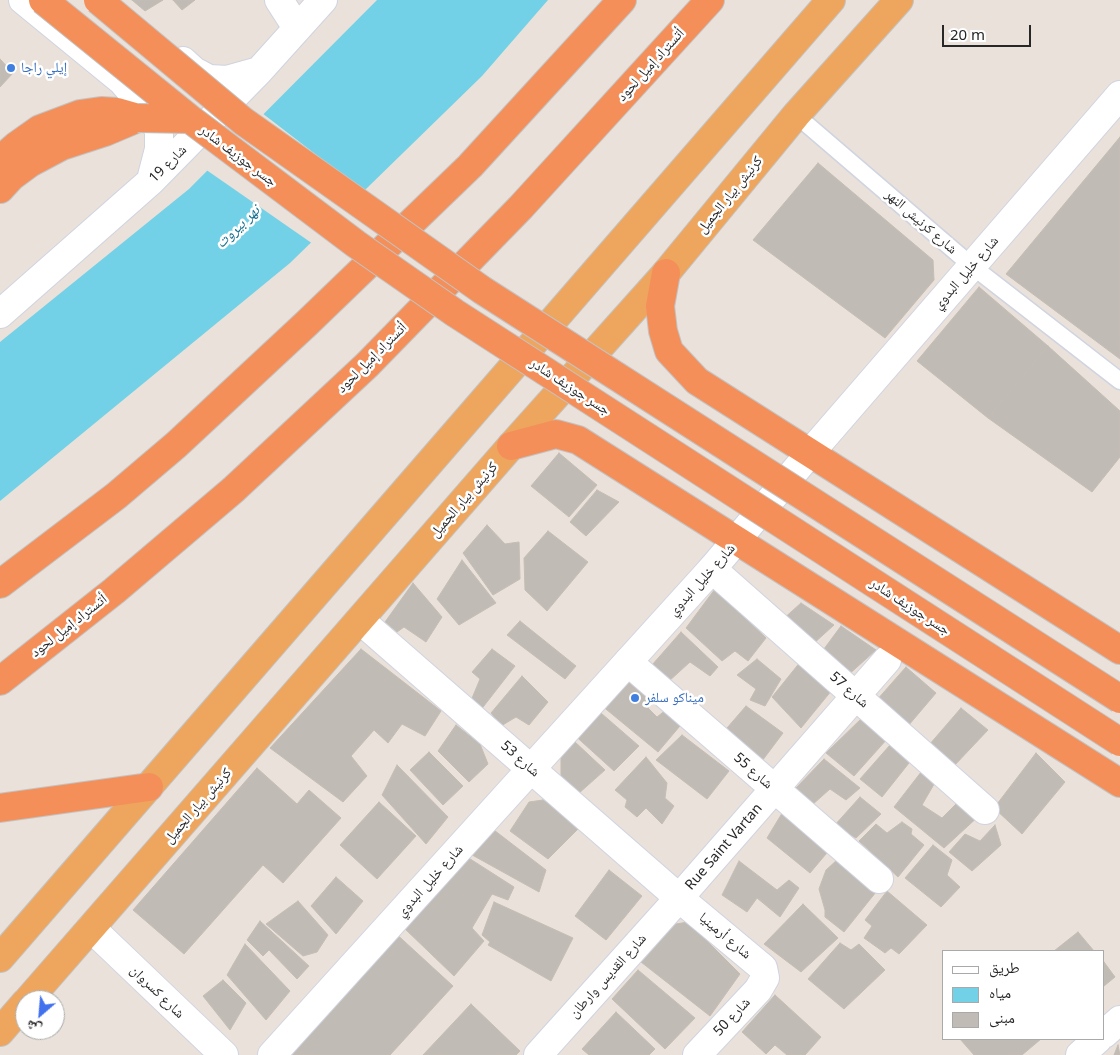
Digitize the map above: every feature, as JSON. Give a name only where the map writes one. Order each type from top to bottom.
[{"type":"highway","name":"جسر جوزيف شادر","points":[[43,0],[190,120],[356,244],[455,313],[1120,742]]},
{"type":"highway","points":[[98,0],[250,127],[482,290],[1120,698]]},
{"type":"highway","points":[[0,584],[123,490],[176,445],[306,324],[470,166],[622,0]]},
{"type":"highway","name":"أتستراد إميل لحود","points":[[0,681],[114,591],[219,502],[368,365],[521,207],[710,0]]},
{"type":"highway","points":[[0,958],[831,0]]},
{"type":"highway","name":"كرنيش بيار الجميل","points":[[37,990],[511,446],[666,273],[796,115],[899,0]]},
{"type":"highway","points":[[0,160],[40,129],[80,114],[101,111],[117,112],[138,118],[190,120]]},
{"type":"highway","points":[[0,189],[11,177],[30,163],[62,146],[105,132],[138,118]]},
{"type":"highway","points":[[666,273],[660,306],[663,331],[669,351],[697,381],[1120,650]]},
{"type":"highway","points":[[511,446],[556,434],[578,440],[1120,783]]},
{"type":"highway","points":[[0,808],[149,787]]},
{"type":"highway","points":[[0,1032],[15,1015]]},
{"type":"street","points":[[23,0],[122,82],[152,116],[160,131],[159,149],[150,181]]},
{"type":"street","points":[[111,0],[194,71],[209,79],[227,80],[259,71]]},
{"type":"street","points":[[279,0],[296,28]]},
{"type":"street","name":"شارع 19","points":[[0,314],[150,181],[259,71],[323,0]]},
{"type":"street","points":[[122,82],[144,82],[154,75],[160,66],[160,42]]},
{"type":"street","name":"شارع خليل البدوي","points":[[272,1055],[737,541],[810,453],[1120,94]]},
{"type":"street","name":"شارع 57","points":[[712,569],[985,810]]},
{"type":"street","name":"شارع 53","points":[[360,620],[679,898]]},
{"type":"street","name":"Rue Saint Vartan","points":[[679,898],[887,660]]},
{"type":"street","name":"شارع 55","points":[[628,662],[879,879]]},
{"type":"street","name":"شارع أرمينيا","points":[[679,898],[763,968],[765,978]]},
{"type":"street","name":"شارع القديس وارطان","points":[[538,1055],[679,898]]},
{"type":"street","name":"شارع كسروان","points":[[91,928],[224,1055]]},
{"type":"street","name":"شارع 50","points":[[697,1055],[758,990],[765,978]]},
{"type":"street","points":[[1105,1033],[1120,1020]]},
{"type":"street","points":[[1080,1055],[1097,1040]]},
{"type":"lane","name":"شارع كرنيش النهر","points":[[796,115],[972,266],[1120,381]]},
{"type":"water","name":"نهر بيروت","points":[[377,0],[548,0],[482,76],[290,263],[0,501],[0,342],[189,189]]},
{"type":"pier","points":[[262,113],[366,193],[313,244],[205,169]]},
{"type":"building","points":[[132,0],[163,0],[145,11]]},
{"type":"building","points":[[173,0],[195,0],[182,10]]},
{"type":"building","points":[[0,59],[13,73],[0,87]]},
{"type":"building","points":[[1120,137],[1120,359],[1006,274]]},
{"type":"building","points":[[818,163],[933,260],[934,280],[885,338],[753,240]]},
{"type":"building","points":[[979,287],[1048,346],[988,418],[917,361]]},
{"type":"building","points":[[1048,346],[1120,411],[1120,457],[1092,492],[988,418]]},
{"type":"building","points":[[559,453],[597,485],[569,517],[531,486]]},
{"type":"building","points":[[597,490],[619,502],[586,536],[570,522]]},
{"type":"building","points":[[487,525],[505,544],[519,542],[520,579],[493,595],[463,553]]},
{"type":"building","points":[[548,531],[588,562],[547,611],[525,590],[524,558]]},
{"type":"building","points":[[462,560],[496,603],[459,625],[437,599]]},
{"type":"building","points":[[413,583],[442,617],[426,642],[404,627],[397,632],[385,622]]},
{"type":"building","points":[[715,589],[766,638],[748,661],[735,651],[722,661],[686,628]]},
{"type":"building","points":[[801,603],[834,625],[813,644],[781,621]]},
{"type":"building","points":[[520,621],[576,666],[565,679],[507,635]]},
{"type":"building","points":[[841,626],[876,650],[847,676],[821,653]]},
{"type":"building","points":[[681,632],[718,667],[710,676],[690,662],[668,682],[652,665]]},
{"type":"building","points":[[361,649],[441,711],[425,736],[402,724],[388,743],[374,730],[351,756],[367,776],[343,802],[270,748]]},
{"type":"building","points":[[492,649],[515,666],[480,711],[470,703],[480,679],[472,672]]},
{"type":"building","points":[[757,659],[781,679],[765,706],[750,700],[756,689],[737,675]]},
{"type":"building","points":[[801,661],[832,690],[801,728],[772,697]]},
{"type":"building","points":[[906,667],[936,693],[908,726],[876,701]]},
{"type":"building","points":[[522,676],[548,702],[529,725],[516,717],[501,726],[491,713]]},
{"type":"building","points":[[627,679],[651,694],[648,708],[657,717],[671,706],[685,720],[658,752],[601,705]]},
{"type":"building","points":[[746,706],[783,733],[762,761],[727,728]]},
{"type":"building","points":[[594,707],[639,746],[614,771],[571,732]]},
{"type":"building","points":[[961,708],[988,730],[953,767],[929,745]]},
{"type":"building","points":[[863,717],[888,738],[854,776],[826,753]]},
{"type":"building","points":[[456,725],[480,744],[488,764],[469,782],[438,751]]},
{"type":"building","points":[[682,735],[729,771],[707,799],[656,760]]},
{"type":"building","points":[[575,742],[605,770],[578,794],[561,781],[561,756]]},
{"type":"building","points":[[890,745],[909,763],[882,797],[860,779]]},
{"type":"building","points":[[429,752],[463,786],[443,805],[410,770]]},
{"type":"building","points":[[1036,753],[1065,782],[1022,834],[994,808]]},
{"type":"building","points":[[646,757],[667,783],[665,798],[674,806],[662,824],[646,808],[637,817],[625,807],[627,800],[615,790]]},
{"type":"building","points":[[824,759],[860,788],[846,800],[830,789],[812,805],[794,790]]},
{"type":"building","points":[[397,765],[448,817],[426,844],[382,795]]},
{"type":"building","points":[[925,767],[937,779],[922,805],[942,818],[962,798],[981,814],[944,848],[894,807]]},
{"type":"building","points":[[257,768],[297,804],[309,790],[341,818],[283,883],[263,865],[184,954],[133,910]]},
{"type":"building","points":[[860,797],[881,814],[856,838],[834,826]]},
{"type":"building","points":[[543,800],[574,818],[578,829],[548,859],[510,831],[529,802]]},
{"type":"building","points":[[379,802],[416,836],[377,879],[340,845]]},
{"type":"building","points":[[784,810],[831,848],[810,873],[767,838]]},
{"type":"building","points":[[902,822],[912,829],[911,834],[924,845],[898,877],[859,841],[876,824],[887,833]]},
{"type":"building","points":[[995,825],[1001,845],[972,871],[949,852],[965,834],[980,841]]},
{"type":"building","points":[[490,827],[546,870],[539,892],[465,851]]},
{"type":"building","points":[[933,845],[952,860],[947,875],[960,887],[941,907],[905,878]]},
{"type":"building","points":[[464,855],[514,887],[508,900],[492,894],[472,928],[484,941],[454,976],[403,927]]},
{"type":"building","points":[[837,860],[876,892],[844,932],[825,917],[819,889],[826,870]]},
{"type":"building","points":[[739,861],[777,890],[789,880],[799,888],[780,917],[757,898],[747,912],[722,895]]},
{"type":"building","points":[[609,870],[642,896],[606,940],[575,916]]},
{"type":"building","points":[[336,877],[363,901],[336,934],[311,906]]},
{"type":"building","points":[[887,891],[927,925],[899,954],[891,948],[885,953],[864,938],[872,926],[865,920]]},
{"type":"building","points":[[298,901],[328,935],[317,952],[303,956],[266,924]]},
{"type":"building","points":[[494,902],[573,938],[551,981],[488,945],[490,942],[482,935]]},
{"type":"building","points":[[803,904],[838,938],[801,972],[764,944]]},
{"type":"building","points":[[260,921],[309,966],[297,979],[269,950],[263,956],[247,940]]},
{"type":"building","points":[[688,922],[740,974],[710,1016],[641,962],[670,925]]},
{"type":"building","points":[[392,930],[453,986],[390,1055],[285,1055]]},
{"type":"building","points":[[1078,932],[1093,950],[1055,950]]},
{"type":"building","points":[[840,943],[851,950],[859,944],[885,970],[844,1009],[808,979]]},
{"type":"building","points":[[245,944],[290,991],[266,1020],[227,975]]},
{"type":"building","points":[[1105,963],[1115,977],[1105,985]]},
{"type":"building","points":[[638,970],[695,1018],[665,1049],[612,999]]},
{"type":"building","points":[[223,980],[246,1003],[230,1030],[203,996]]},
{"type":"building","points":[[775,995],[821,1037],[805,1055],[787,1055],[775,1045],[766,1054],[742,1032]]},
{"type":"building","points":[[471,1004],[520,1051],[516,1055],[423,1055]]},
{"type":"building","points":[[616,1012],[655,1049],[649,1055],[589,1055],[582,1049]]},
{"type":"building","points":[[961,1040],[1040,1040],[1022,1055],[974,1055]]},
{"type":"building","points":[[1118,1045],[1120,1055],[1114,1055]]},
{"type":"place","name":"إيلي راجا","points":[[11,68]]},
{"type":"place","name":"ميناكو سلفر","points":[[635,698]]}]
